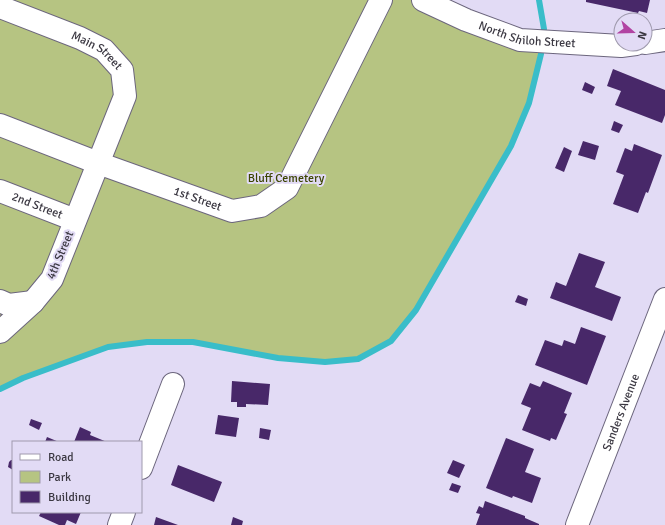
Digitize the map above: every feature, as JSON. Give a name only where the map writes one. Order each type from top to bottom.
[{"type":"street","name":"1st Street","points":[[0,125],[98,163],[232,211],[262,206],[287,188],[381,0]]},
{"type":"street","name":"North Shiloh Street","points":[[424,0],[466,20],[520,40],[613,46]]},
{"type":"street","name":"Main Street","points":[[0,7],[80,38],[104,50],[122,70],[125,96],[98,163]]},
{"type":"street","points":[[653,42],[665,40]]},
{"type":"street","name":"4th Street","points":[[0,332],[33,302],[52,279],[98,163]]},
{"type":"street","name":"2nd Street","points":[[0,191],[75,220]]},
{"type":"street","name":"Sanders Avenue","points":[[577,525],[665,299]]},
{"type":"street","points":[[0,301],[9,305],[33,302]]},
{"type":"street","points":[[142,465],[173,384]]},
{"type":"street","points":[[119,525],[124,513]]},
{"type":"green space","name":"Bluff Cemetery","points":[[0,0],[423,0],[542,41],[541,54],[529,103],[511,146],[416,310],[391,341],[358,359],[325,362],[278,358],[193,342],[147,342],[108,347],[23,378],[0,389]]},
{"type":"building","points":[[586,0],[650,0],[647,12],[633,12],[586,2]]},
{"type":"building","points":[[613,69],[665,90],[665,115],[662,123],[615,105],[621,91],[607,86]]},
{"type":"building","points":[[585,82],[595,87],[592,94],[582,90]]},
{"type":"building","points":[[614,121],[623,125],[619,133],[611,130]]},
{"type":"building","points":[[583,141],[599,146],[595,160],[578,155]]},
{"type":"building","points":[[634,144],[662,155],[648,193],[646,192],[638,213],[613,204],[624,175],[616,172],[625,148],[632,151]]},
{"type":"building","points":[[564,147],[572,151],[564,172],[555,168]]},
{"type":"building","points":[[579,253],[605,262],[595,287],[621,297],[612,321],[550,298],[556,282],[566,286]]},
{"type":"building","points":[[518,295],[528,299],[526,306],[515,302]]},
{"type":"building","points":[[581,327],[606,336],[587,385],[535,365],[545,340],[562,346],[564,340],[575,344]]},
{"type":"building","points":[[232,381],[270,384],[268,405],[246,404],[246,407],[237,407],[237,402],[231,402]]},
{"type":"building","points":[[543,381],[572,393],[564,413],[567,414],[556,440],[551,438],[550,441],[522,430],[531,408],[521,404],[530,383],[540,387]]},
{"type":"building","points":[[218,415],[239,418],[236,437],[215,434]]},
{"type":"building","points":[[31,419],[42,423],[39,430],[29,425]]},
{"type":"building","points":[[80,427],[91,432],[90,435],[105,441],[74,441]]},
{"type":"building","points":[[260,428],[271,430],[269,440],[259,438]]},
{"type":"building","points":[[47,437],[57,441],[45,441]]},
{"type":"building","points":[[506,438],[534,449],[525,472],[541,478],[532,503],[513,496],[512,498],[486,488]]},
{"type":"building","points":[[12,460],[12,469],[8,467],[9,462]]},
{"type":"building","points":[[453,460],[465,465],[459,478],[447,473]]},
{"type":"building","points":[[178,465],[222,482],[214,502],[171,485]]},
{"type":"building","points":[[452,483],[461,486],[458,493],[449,490]]},
{"type":"building","points":[[485,501],[525,516],[525,518],[539,525],[476,525],[480,514],[476,513],[479,506],[483,508]]},
{"type":"building","points":[[40,513],[81,513],[76,524],[67,520],[65,525],[59,525],[39,516]]},
{"type":"building","points":[[156,517],[178,525],[154,525]]},
{"type":"building","points":[[233,517],[243,521],[242,525],[231,525]]},
{"type":"waterway","points":[[539,0],[544,29]]},
{"type":"waterway","points":[[0,389],[23,378],[108,347],[147,342],[193,342],[278,358],[325,362],[358,359],[391,341],[416,310],[511,146],[529,103],[541,54]]}]
